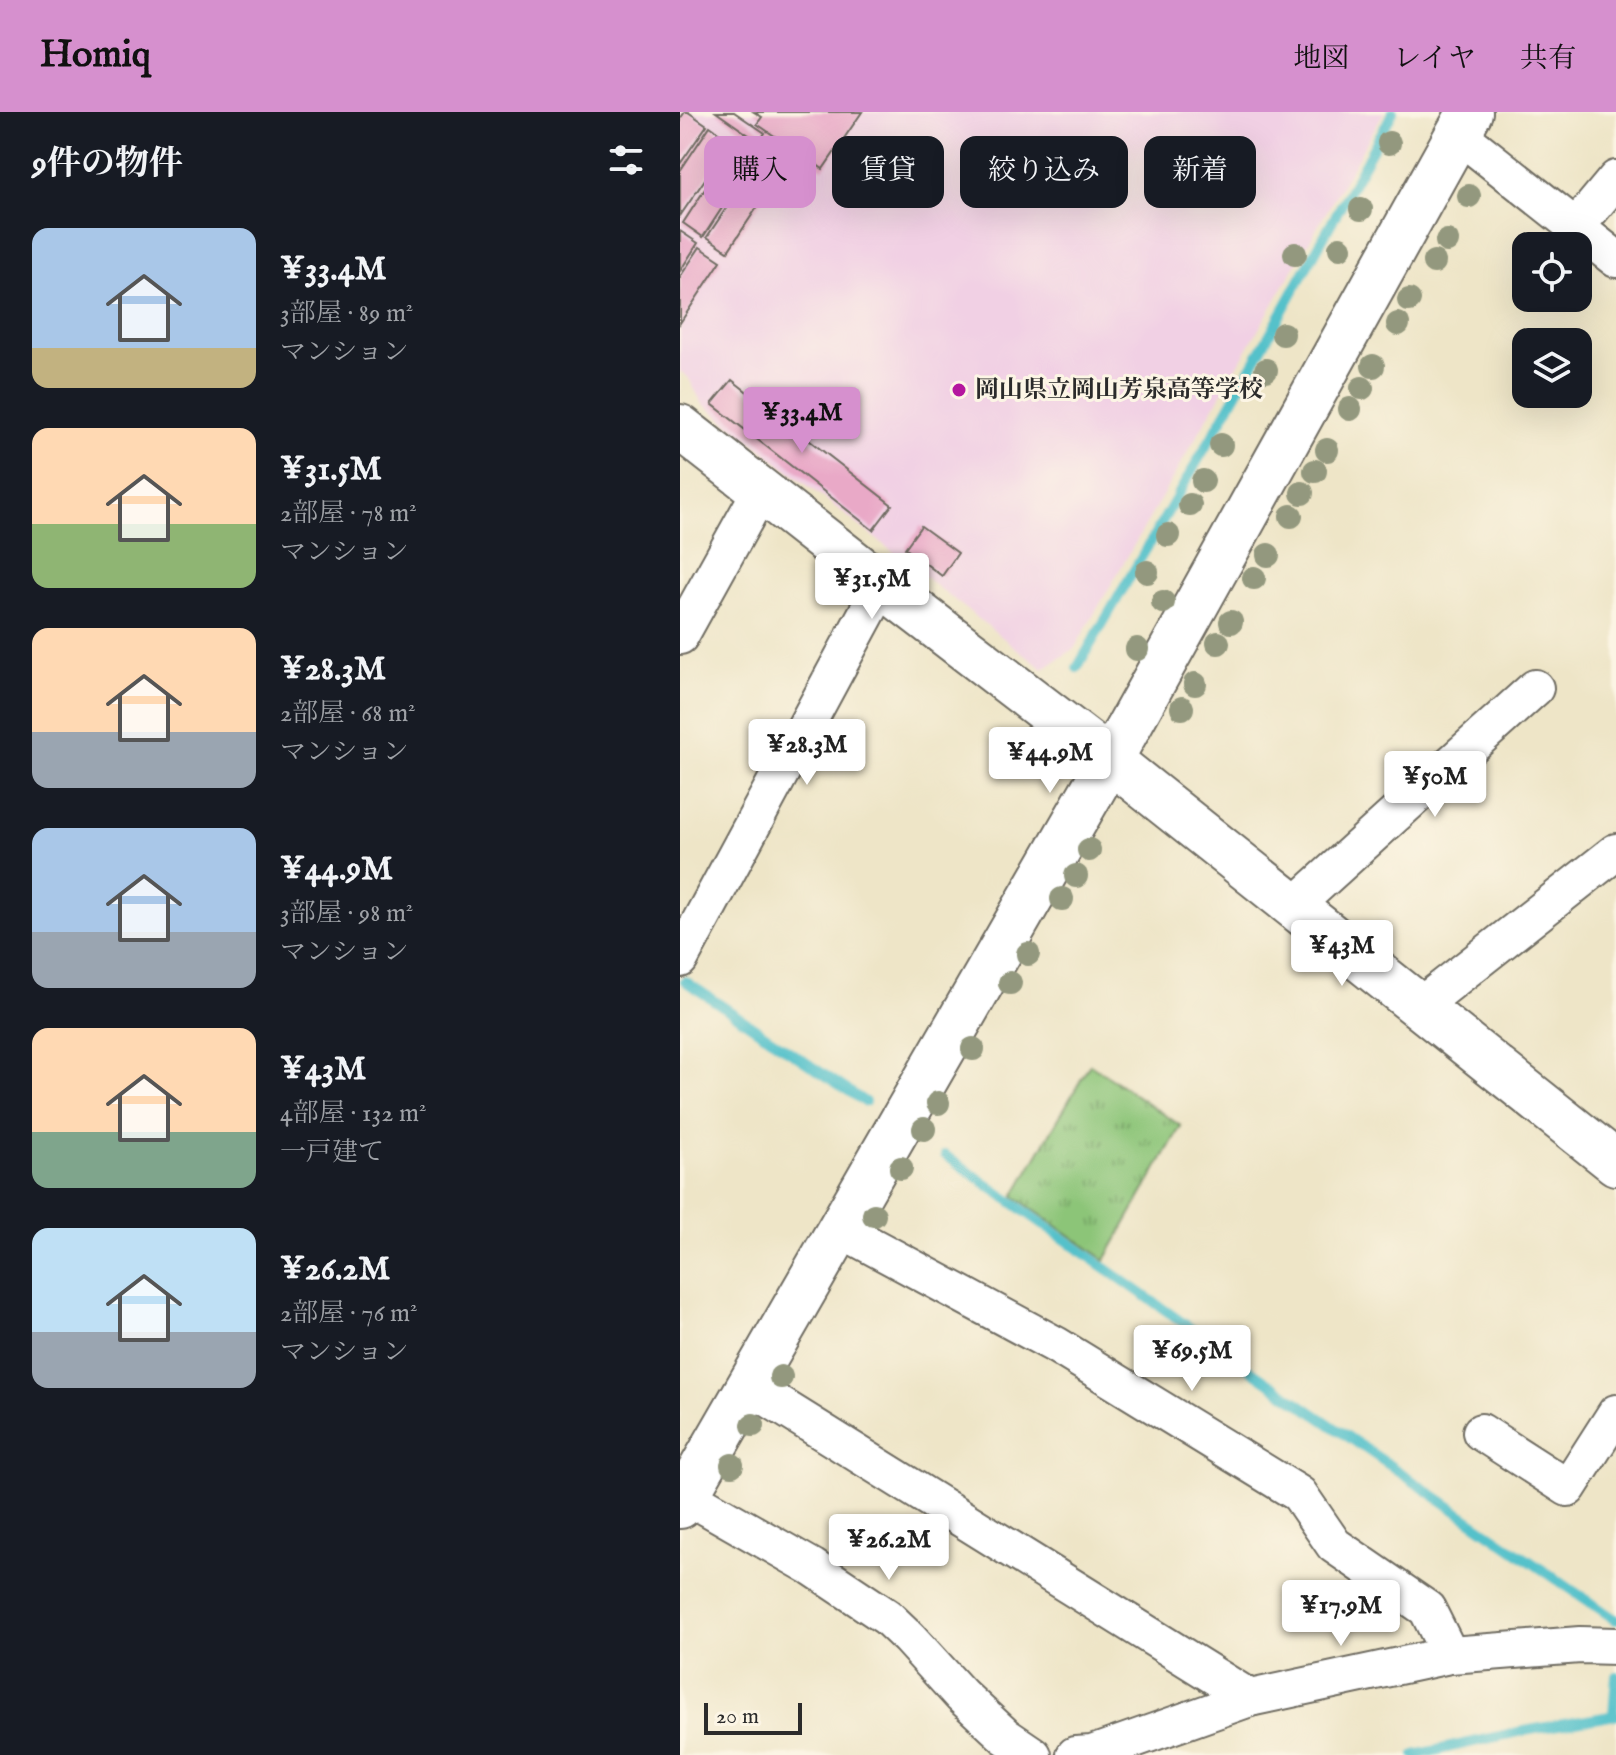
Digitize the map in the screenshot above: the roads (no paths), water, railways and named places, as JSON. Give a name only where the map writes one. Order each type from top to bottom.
[{"type":"street","points":[[1033,1755],[1005,1736],[961,1695],[887,1617],[812,1567],[682,1501],[1110,760],[1464,123],[1576,227],[1616,259]]},
{"type":"street","points":[[1576,227],[1616,179]]},
{"type":"street","points":[[685,443],[761,490],[1110,760],[1616,1163]]},
{"type":"street","points":[[680,636],[761,490]]},
{"type":"street","points":[[680,959],[882,585]]},
{"type":"street","points":[[1294,906],[1535,688]]},
{"type":"street","points":[[1420,1006],[1616,852]]},
{"type":"street","points":[[840,1229],[1056,1345],[1299,1494],[1334,1545],[1427,1609],[1450,1655]]},
{"type":"street","points":[[749,1386],[1250,1698]]},
{"type":"street","points":[[1481,1432],[1568,1488],[1616,1413]]},
{"type":"street","points":[[1075,1755],[1092,1754],[1250,1698],[1450,1655],[1580,1645],[1616,1646]]},
{"type":"waterway","points":[[1077,668],[1232,402],[1393,112]]},
{"type":"waterway","points":[[685,981],[865,1102]]},
{"type":"waterway","points":[[945,1155],[1243,1365],[1616,1620]]},
{"type":"waterway","points":[[1613,1715],[1616,1676]]},
{"type":"waterway","points":[[1415,1755],[1518,1732],[1616,1715]]},
{"type":"place","name":"岡山県立岡山芳泉高等学校","points":[[959,390]]}]
